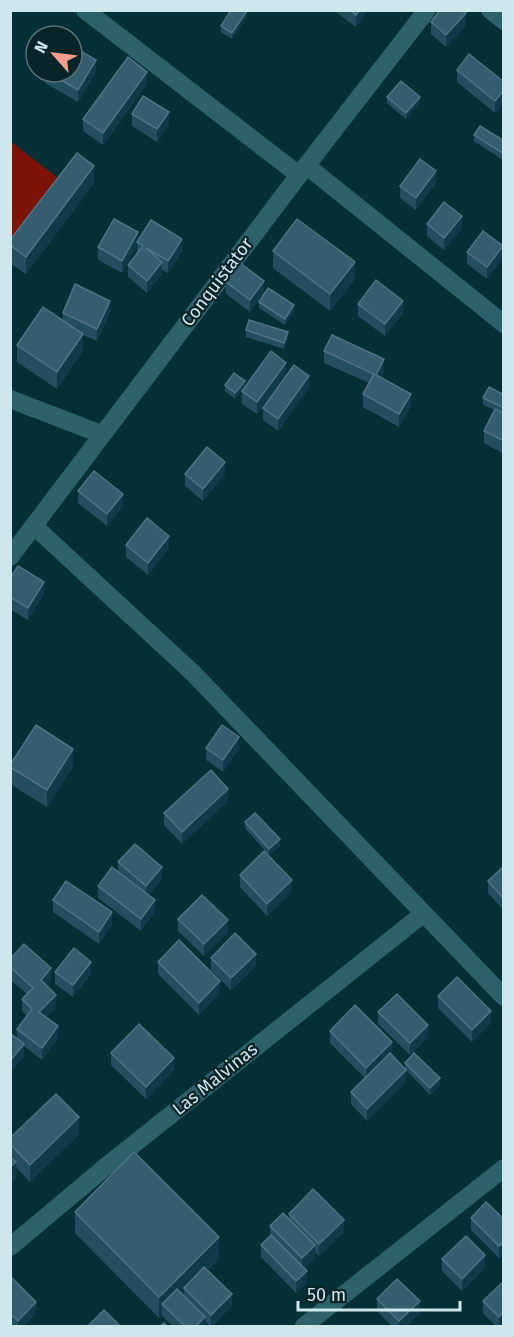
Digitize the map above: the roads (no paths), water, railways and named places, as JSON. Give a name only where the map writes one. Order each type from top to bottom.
[{"type":"street","points":[[85,10],[303,170],[504,324]]},
{"type":"street","name":"Conquistator","points":[[10,556],[427,10]]},
{"type":"street","points":[[490,10],[504,21]]},
{"type":"street","points":[[10,399],[101,434]]},
{"type":"street","points":[[34,526],[193,673],[504,997]]},
{"type":"street","name":"Las Malvinas","points":[[10,1247],[110,1164],[423,914]]},
{"type":"street","points":[[304,1326],[504,1168]]}]
